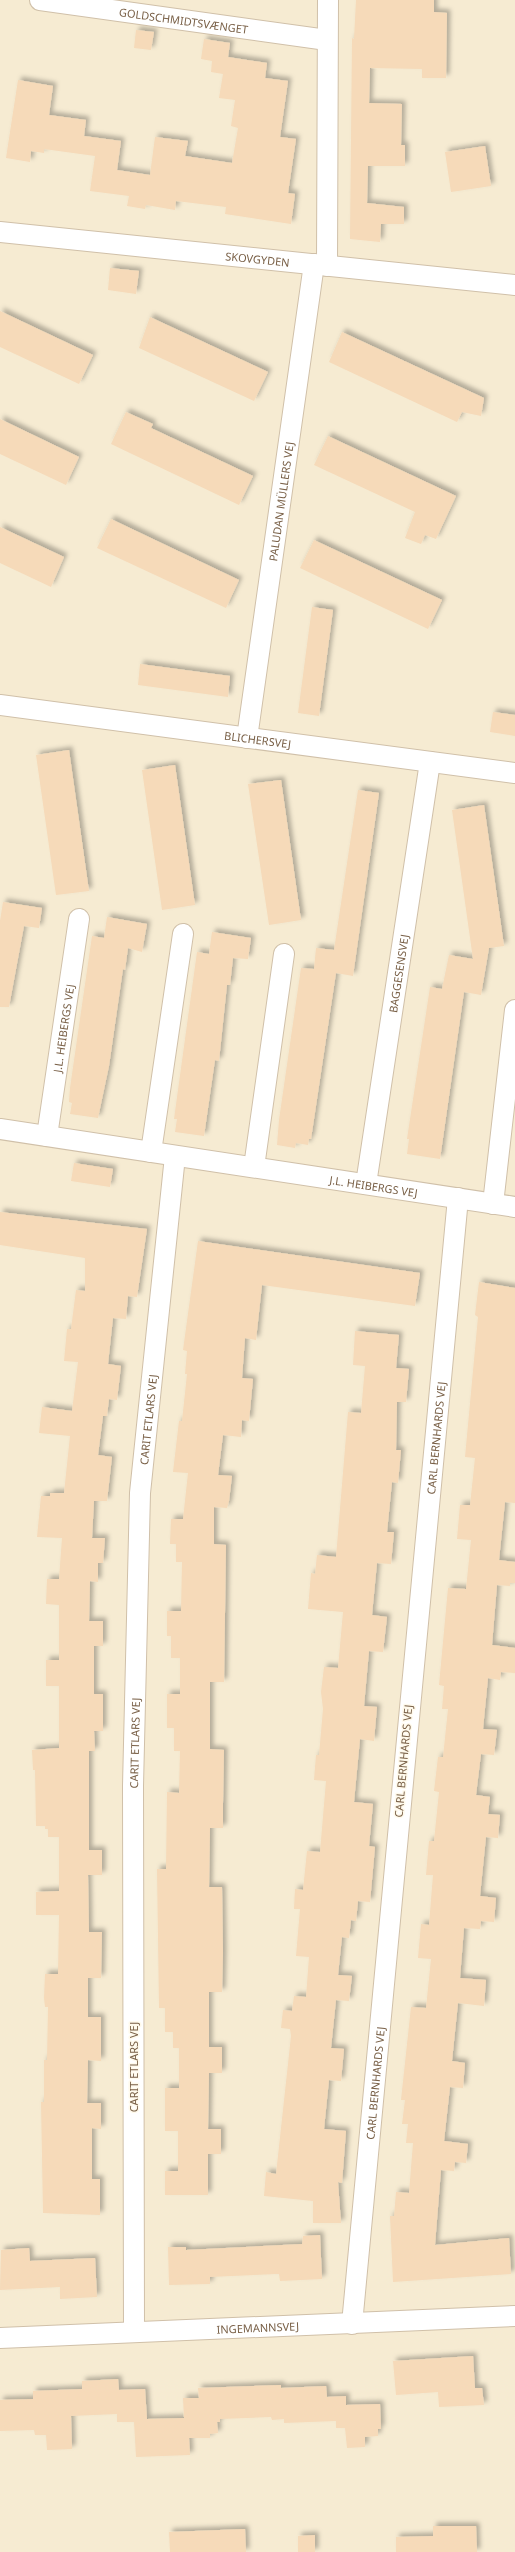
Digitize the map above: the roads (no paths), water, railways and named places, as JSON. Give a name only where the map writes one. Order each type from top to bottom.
[{"type":"street","name":"GOLDSCHMIDTSVÆNGET","points":[[40,0],[327,40]]},
{"type":"street","points":[[320,265],[328,0]]},
{"type":"street","name":"SKOVGYDEN","points":[[0,232],[515,285]]},
{"type":"street","name":"PALUDAN MÜLLERS VEJ","points":[[247,738],[320,265]]},
{"type":"street","name":"BLICHERSVEJ","points":[[0,705],[515,773]]},
{"type":"street","name":"BAGGESENSVEJ","points":[[366,1184],[430,762]]},
{"type":"street","name":"J.L. HEIBERGS VEJ","points":[[47,1136],[79,919]]},
{"type":"street","points":[[151,1152],[183,934]]},
{"type":"street","points":[[254,1167],[284,954]]},
{"type":"street","points":[[493,1204],[515,1010]]},
{"type":"street","name":"J.L. HEIBERGS VEJ","points":[[0,1129],[515,1207]]},
{"type":"street","name":"CARIT ETLARS VEJ","points":[[134,2331],[133,1786],[140,1493],[175,1156]]},
{"type":"street","name":"CARL BERNHARDS VEJ","points":[[352,2324],[458,1198]]},
{"type":"street","name":"INGEMANNSVEJ","points":[[0,2338],[134,2331],[352,2324],[515,2316]]}]
